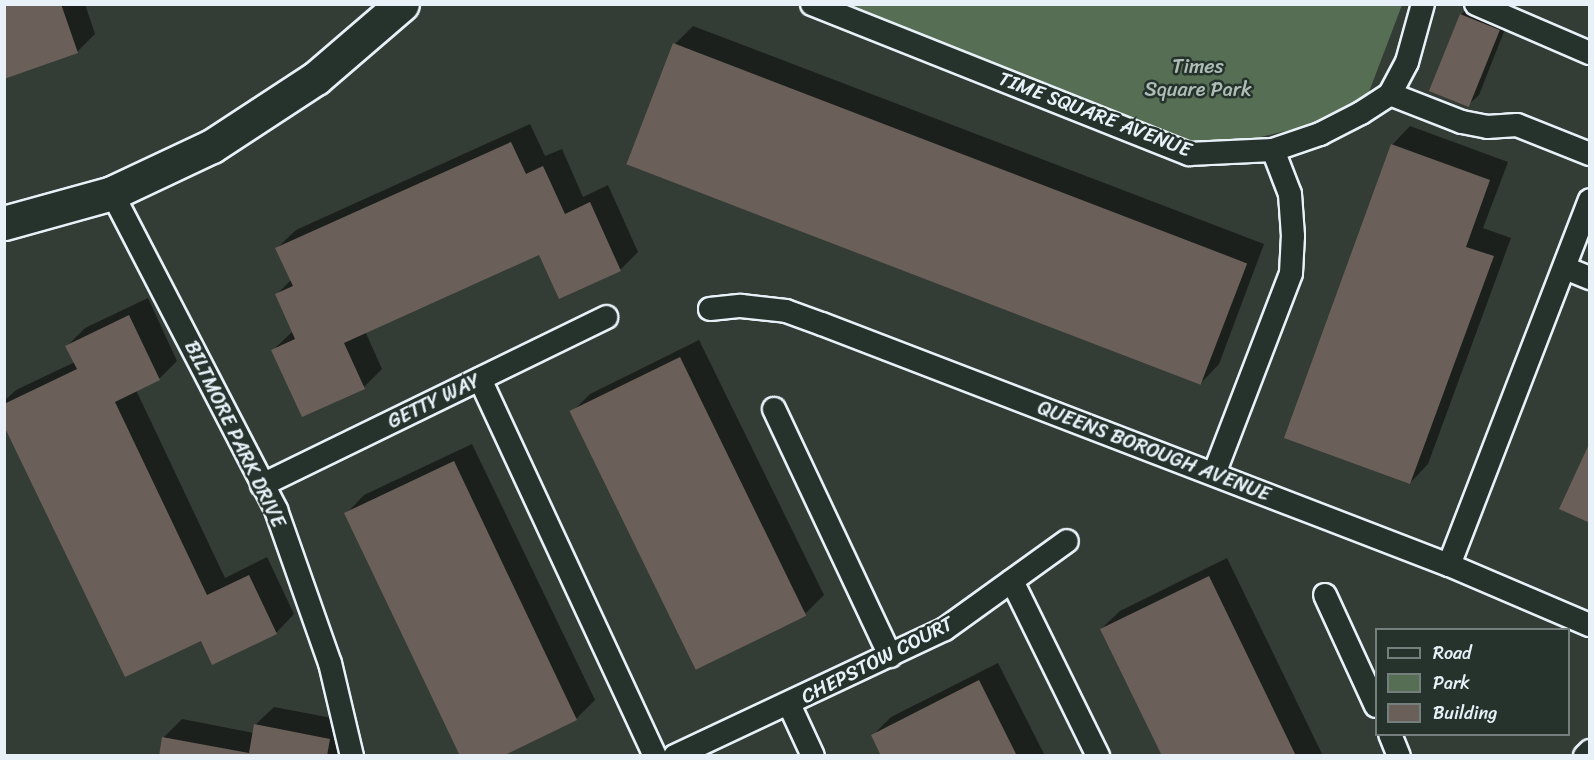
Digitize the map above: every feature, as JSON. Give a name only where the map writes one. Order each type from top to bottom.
[{"type":"street","points":[[4,223],[112,193],[212,146],[316,78],[402,4]]},
{"type":"lane","name":"TIME SQUARE AVENUE","points":[[812,4],[1189,154],[1273,150],[1320,134],[1390,94]]},
{"type":"lane","points":[[1423,4],[1407,62],[1390,94],[1462,122],[1487,127],[1517,125],[1590,154]]},
{"type":"lane","points":[[1476,4],[1590,53]]},
{"type":"lane","points":[[1214,474],[1291,273],[1293,236],[1290,194],[1273,150]]},
{"type":"lane","name":"BILTMORE PARK DRIVE","points":[[112,193],[276,510],[330,663],[352,756]]},
{"type":"lane","points":[[1449,565],[1590,200]]},
{"type":"lane","points":[[1565,268],[1590,278]]},
{"type":"lane","name":"QUEENS BOROUGH AVENUE","points":[[711,309],[741,306],[786,311],[1449,565],[1590,625]]},
{"type":"lane","name":"GETTY WAY","points":[[262,485],[606,317]]},
{"type":"lane","points":[[480,379],[655,756]]},
{"type":"lane","points":[[774,409],[890,656]]},
{"type":"lane","name":"CHEPSTOW COURT","points":[[675,756],[945,629],[1067,541]]},
{"type":"lane","points":[[1012,581],[1098,756]]},
{"type":"lane","points":[[1325,595],[1375,702]]},
{"type":"lane","points":[[789,704],[813,756]]},
{"type":"lane","points":[[1390,736],[1399,756]]},
{"type":"lane","points":[[1585,756],[1590,751]]},
{"type":"green space","name":"Times Square Park","points":[[840,5],[1402,5],[1361,113],[1189,154]]},
{"type":"building","points":[[4,4],[61,4],[78,53],[4,79]]},
{"type":"building","points":[[1460,14],[1500,30],[1469,107],[1429,91]]},
{"type":"building","points":[[673,43],[1247,263],[1201,385],[626,164]]},
{"type":"building","points":[[511,142],[526,174],[543,166],[565,214],[590,202],[621,271],[559,299],[539,255],[344,343],[365,389],[302,417],[271,350],[295,339],[275,294],[293,286],[275,248]]},
{"type":"building","points":[[1391,144],[1490,180],[1466,247],[1494,256],[1410,484],[1284,438]]},
{"type":"building","points":[[129,315],[160,380],[115,402],[207,595],[249,575],[277,634],[212,665],[201,641],[125,677],[4,426],[4,404],[77,369],[65,346]]},
{"type":"building","points":[[680,357],[806,616],[696,670],[569,411]]},
{"type":"building","points":[[1590,442],[1590,523],[1559,509]]},
{"type":"building","points":[[454,461],[577,720],[503,756],[460,756],[344,513]]},
{"type":"building","points":[[1209,576],[1296,756],[1162,756],[1100,629]]},
{"type":"building","points":[[979,680],[1017,756],[881,756],[871,735]]},
{"type":"building","points":[[254,724],[330,739],[327,756],[159,756],[162,737],[249,753]]}]
